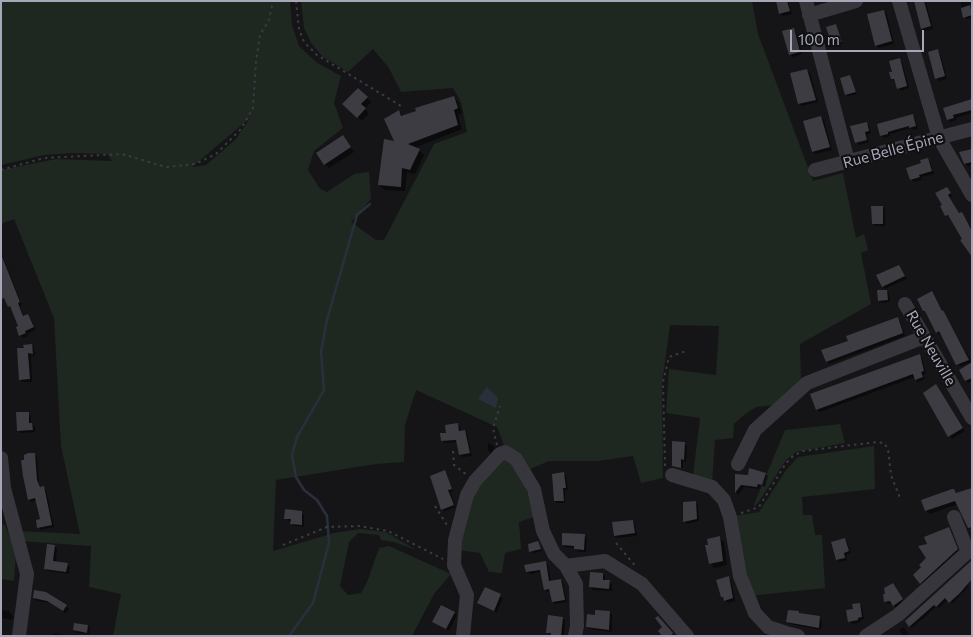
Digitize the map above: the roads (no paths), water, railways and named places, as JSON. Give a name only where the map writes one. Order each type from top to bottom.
[{"type":"street","points":[[806,1],[848,161]]},
{"type":"street","points":[[809,15],[856,1]]},
{"type":"street","points":[[899,1],[940,138],[972,195]]},
{"type":"street","name":"Rue Belle Épine","points":[[815,170],[972,129]]},
{"type":"street","name":"Rue Neuville","points":[[906,304],[972,418]]},
{"type":"street","points":[[738,464],[755,430],[807,382],[924,337]]},
{"type":"street","points":[[464,636],[468,595],[454,565],[456,540],[467,495],[475,481],[503,453],[516,459],[534,489],[543,531],[554,554],[566,566],[576,584],[577,626],[575,636]]},
{"type":"street","points":[[1,458],[4,488],[26,574],[19,636]]},
{"type":"street","points":[[672,475],[712,487],[724,500],[730,517],[740,576],[755,614],[768,627],[786,634],[798,636]]},
{"type":"street","points":[[866,636],[898,615],[970,550],[954,517]]},
{"type":"street","points":[[566,566],[605,561],[642,584],[687,636]]},
{"type":"waterway","points":[[289,636],[313,603],[329,543],[327,516],[317,500],[304,490],[296,477],[292,455],[297,437],[324,390],[321,352],[327,320],[357,215],[370,204]]}]
